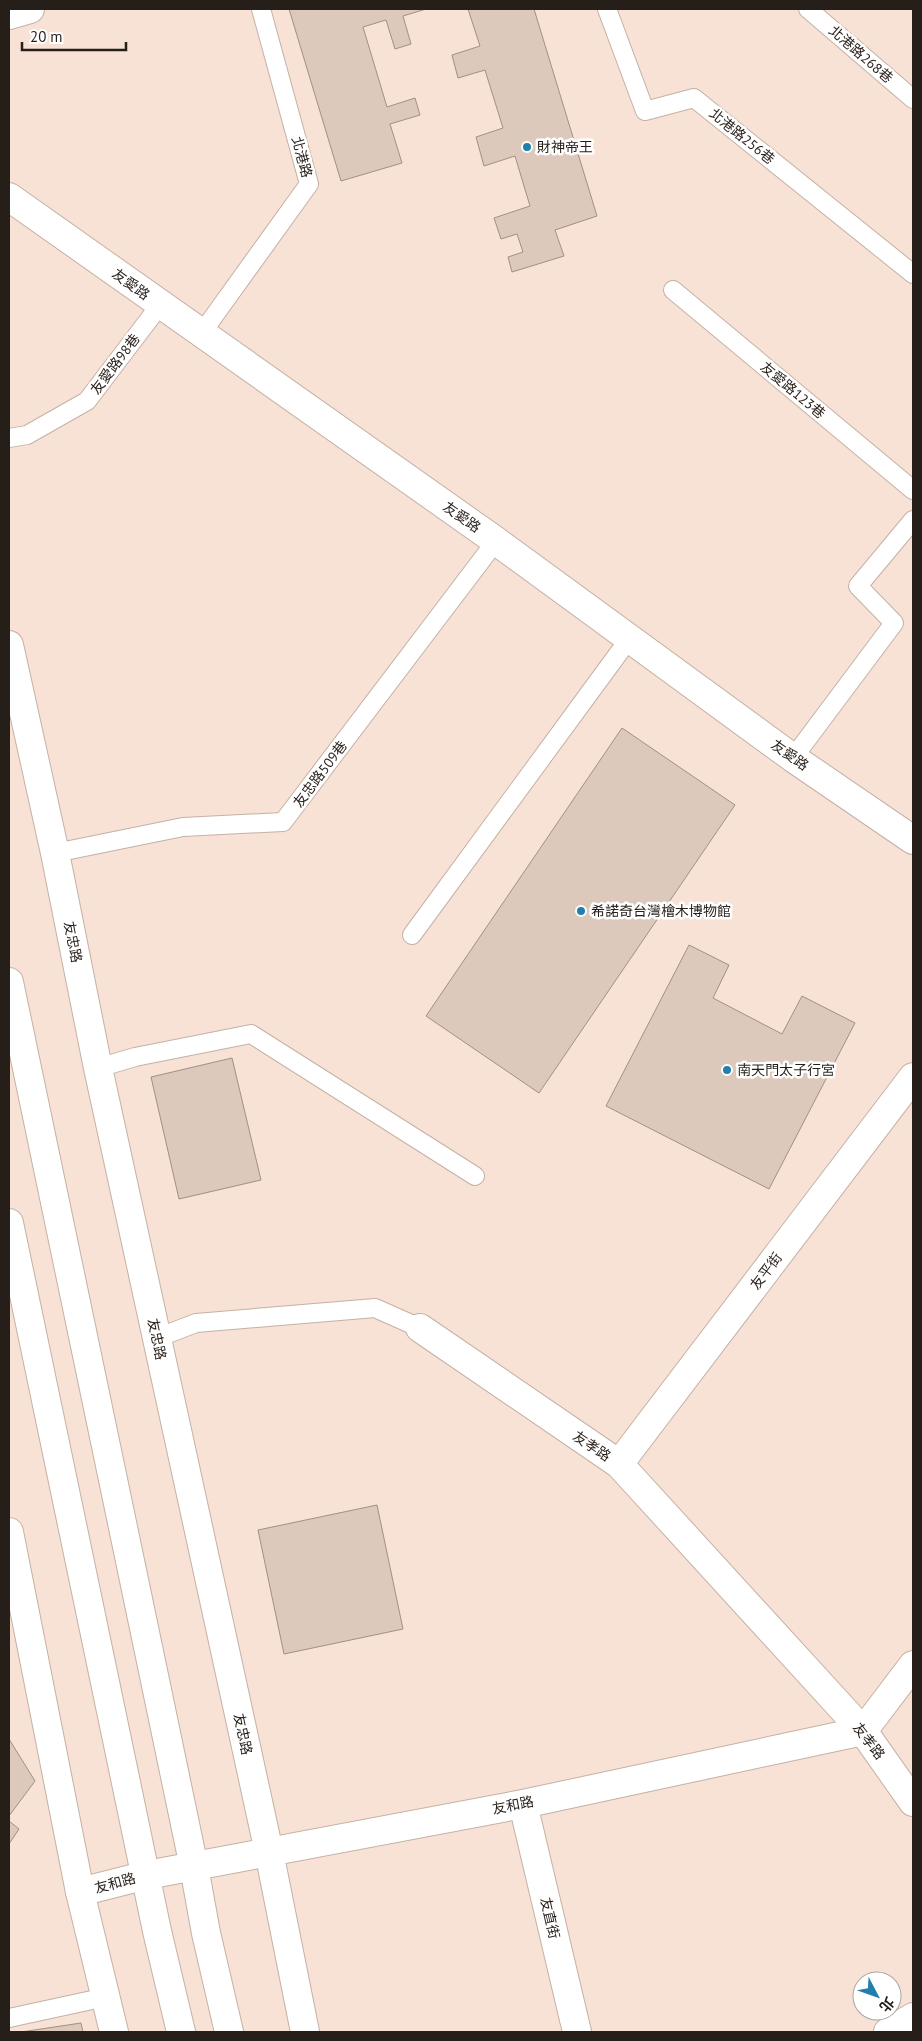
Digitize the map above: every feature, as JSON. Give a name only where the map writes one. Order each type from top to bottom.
[{"type":"street","points":[[9,15],[30,9]]},
{"type":"street","name":"友愛路","points":[[9,197],[496,541],[793,758],[913,840]]},
{"type":"street","name":"友忠路","points":[[9,645],[55,853],[98,1068],[269,1852],[305,2032]]},
{"type":"street","points":[[9,982],[194,1867],[206,1934],[229,2032]]},
{"type":"street","name":"友平街","points":[[619,1464],[911,1083]]},
{"type":"street","points":[[9,1223],[147,1875],[157,1931],[181,2032]]},
{"type":"street","name":"友孝路","points":[[420,1328],[619,1464],[863,1731],[913,1802]]},
{"type":"street","points":[[9,1532],[80,1892],[114,2032]]},
{"type":"street","points":[[863,1731],[913,1665]]},
{"type":"street","name":"友和路","points":[[80,1892],[147,1875],[523,1804],[863,1731]]},
{"type":"street","name":"友直街","points":[[523,1804],[577,2032]]},
{"type":"street","points":[[888,2032],[913,2016]]},
{"type":"lane","name":"北港路","points":[[201,334],[309,184],[261,9]]},
{"type":"lane","name":"北港路256巷","points":[[607,9],[645,111],[694,98],[913,274]]},
{"type":"lane","name":"北港路268巷","points":[[808,9],[913,99]]},
{"type":"lane","name":"友愛路123巷","points":[[673,290],[913,490]]},
{"type":"lane","name":"友愛路98巷","points":[[9,438],[27,435],[87,401],[160,305]]},
{"type":"lane","points":[[793,758],[894,623],[858,586],[913,520]]},
{"type":"lane","name":"友忠路509巷","points":[[55,853],[184,827],[283,822],[496,541]]},
{"type":"lane","points":[[412,935],[629,639]]},
{"type":"lane","points":[[98,1068],[135,1057],[251,1034],[475,1176]]},
{"type":"lane","name":"友孝路","points":[[157,1338],[196,1323],[375,1308],[420,1328]]},
{"type":"lane","points":[[9,2018],[106,1998]]},
{"type":"building","points":[[289,9],[426,9],[403,16],[411,44],[395,49],[386,20],[363,27],[387,107],[415,98],[420,115],[390,124],[402,163],[341,181]]},
{"type":"building","name":"財神帝王","points":[[468,9],[534,9],[597,216],[555,230],[564,256],[512,272],[508,257],[523,252],[517,234],[501,239],[494,218],[530,206],[515,156],[484,166],[476,137],[503,128],[485,70],[458,78],[452,55],[480,46]]},
{"type":"building","name":"希諾奇台灣檜木博物館","points":[[622,728],[735,805],[539,1093],[426,1016]]},
{"type":"building","name":"南天門太子行宮","points":[[689,945],[729,965],[713,998],[782,1034],[802,996],[855,1023],[769,1189],[606,1106]]},
{"type":"building","points":[[232,1058],[261,1180],[179,1199],[151,1077]]},
{"type":"building","points":[[377,1505],[403,1629],[284,1654],[258,1530]]},
{"type":"building","points":[[9,1739],[35,1781],[9,1816]]},
{"type":"building","points":[[9,1821],[19,1829],[9,1844]]},
{"type":"building","points":[[81,2023],[83,2032],[21,2032]]},
{"type":"place","name":"財神帝王","points":[[527,147]]},
{"type":"place","name":"希諾奇台灣檜木博物館","points":[[581,911]]},
{"type":"place","name":"南天門太子行宮","points":[[727,1070]]}]
